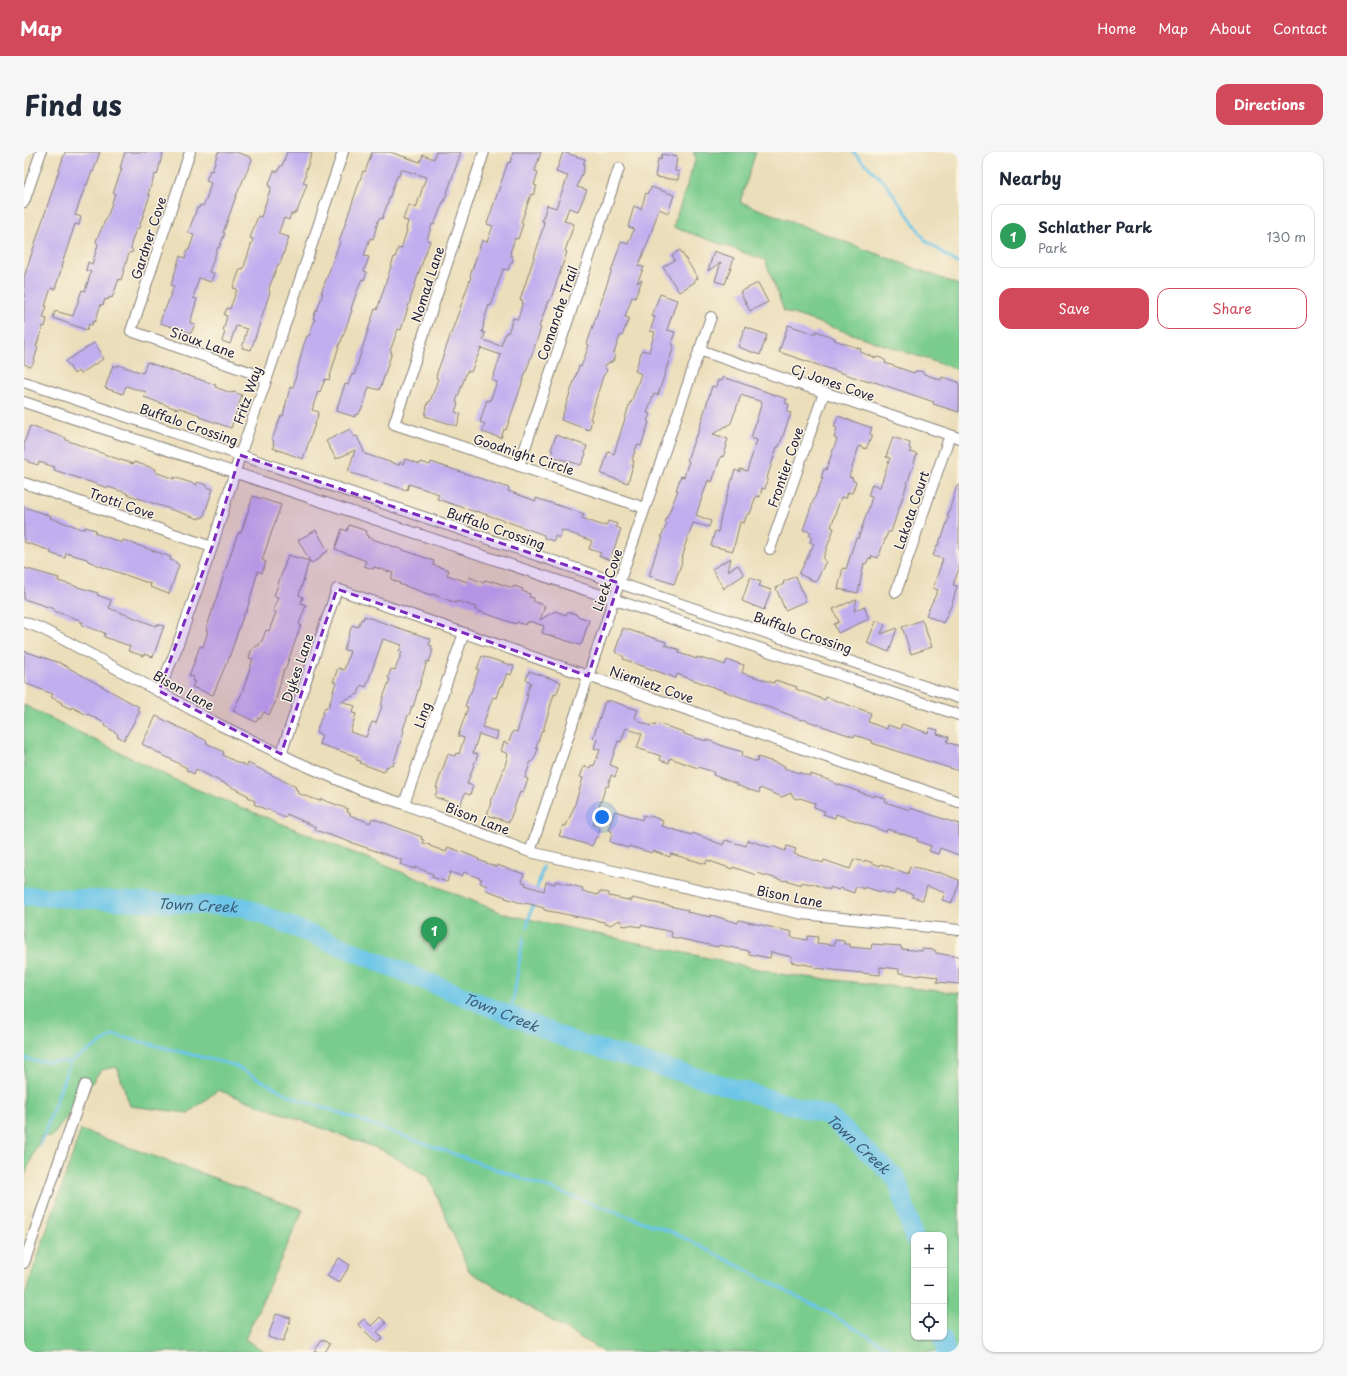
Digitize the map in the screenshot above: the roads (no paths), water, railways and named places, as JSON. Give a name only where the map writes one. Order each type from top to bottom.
[{"type":"street","points":[[24,202],[41,152]]},
{"type":"street","name":"Gardner Cove","points":[[131,331],[190,152]]},
{"type":"street","name":"Fritz Way","points":[[159,691],[174,655],[212,547],[234,472],[343,152]]},
{"type":"street","name":"Nomad Lane","points":[[394,424],[484,152]]},
{"type":"street","name":"Comanche Trail","points":[[519,466],[619,168]]},
{"type":"street","name":"Lieck Cove","points":[[530,852],[619,584],[711,317]]},
{"type":"street","name":"Sioux Lane","points":[[131,331],[267,378]]},
{"type":"street","name":"Cj Jones Cove","points":[[699,350],[955,437]]},
{"type":"street","name":"Buffalo Crossing","points":[[24,382],[959,698]]},
{"type":"street","name":"Frontier Cove","points":[[770,549],[824,393]]},
{"type":"street","points":[[24,402],[959,715]]},
{"type":"street","name":"Goodnight Circle","points":[[394,424],[645,508]]},
{"type":"street","name":"Lakota Court","points":[[896,592],[955,437]]},
{"type":"street","name":"Trotti Cove","points":[[24,483],[212,547]]},
{"type":"street","name":"Niemietz Cove","points":[[338,590],[959,802]]},
{"type":"street","name":"Dykes Lane","points":[[281,754],[338,590]]},
{"type":"street","name":"Bison Lane","points":[[24,622],[60,638],[220,725],[281,754],[361,790],[404,804],[530,852],[804,914],[959,930]]},
{"type":"street","name":"Ling","points":[[404,804],[464,633]]},
{"type":"street","points":[[24,1263],[85,1085]]},
{"type":"waterway","points":[[853,152],[886,184],[926,241],[959,264]]},
{"type":"waterway","points":[[536,892],[543,867]]},
{"type":"waterway","name":"Town Creek","points":[[24,896],[244,907],[576,1042],[829,1116],[897,1179],[912,1232]]},
{"type":"waterway","points":[[527,926],[534,901]]},
{"type":"waterway","points":[[511,1015],[523,938]]},
{"type":"waterway","points":[[24,1058],[35,1061],[70,1062],[114,1035],[233,1065],[292,1097],[677,1234],[829,1313],[895,1352]]},
{"type":"waterway","points":[[40,1146],[70,1062]]},
{"type":"waterway","name":"Town Creek","points":[[943,1340],[946,1352]]},
{"type":"place","name":"Schlather Park","points":[[434,950]]}]
